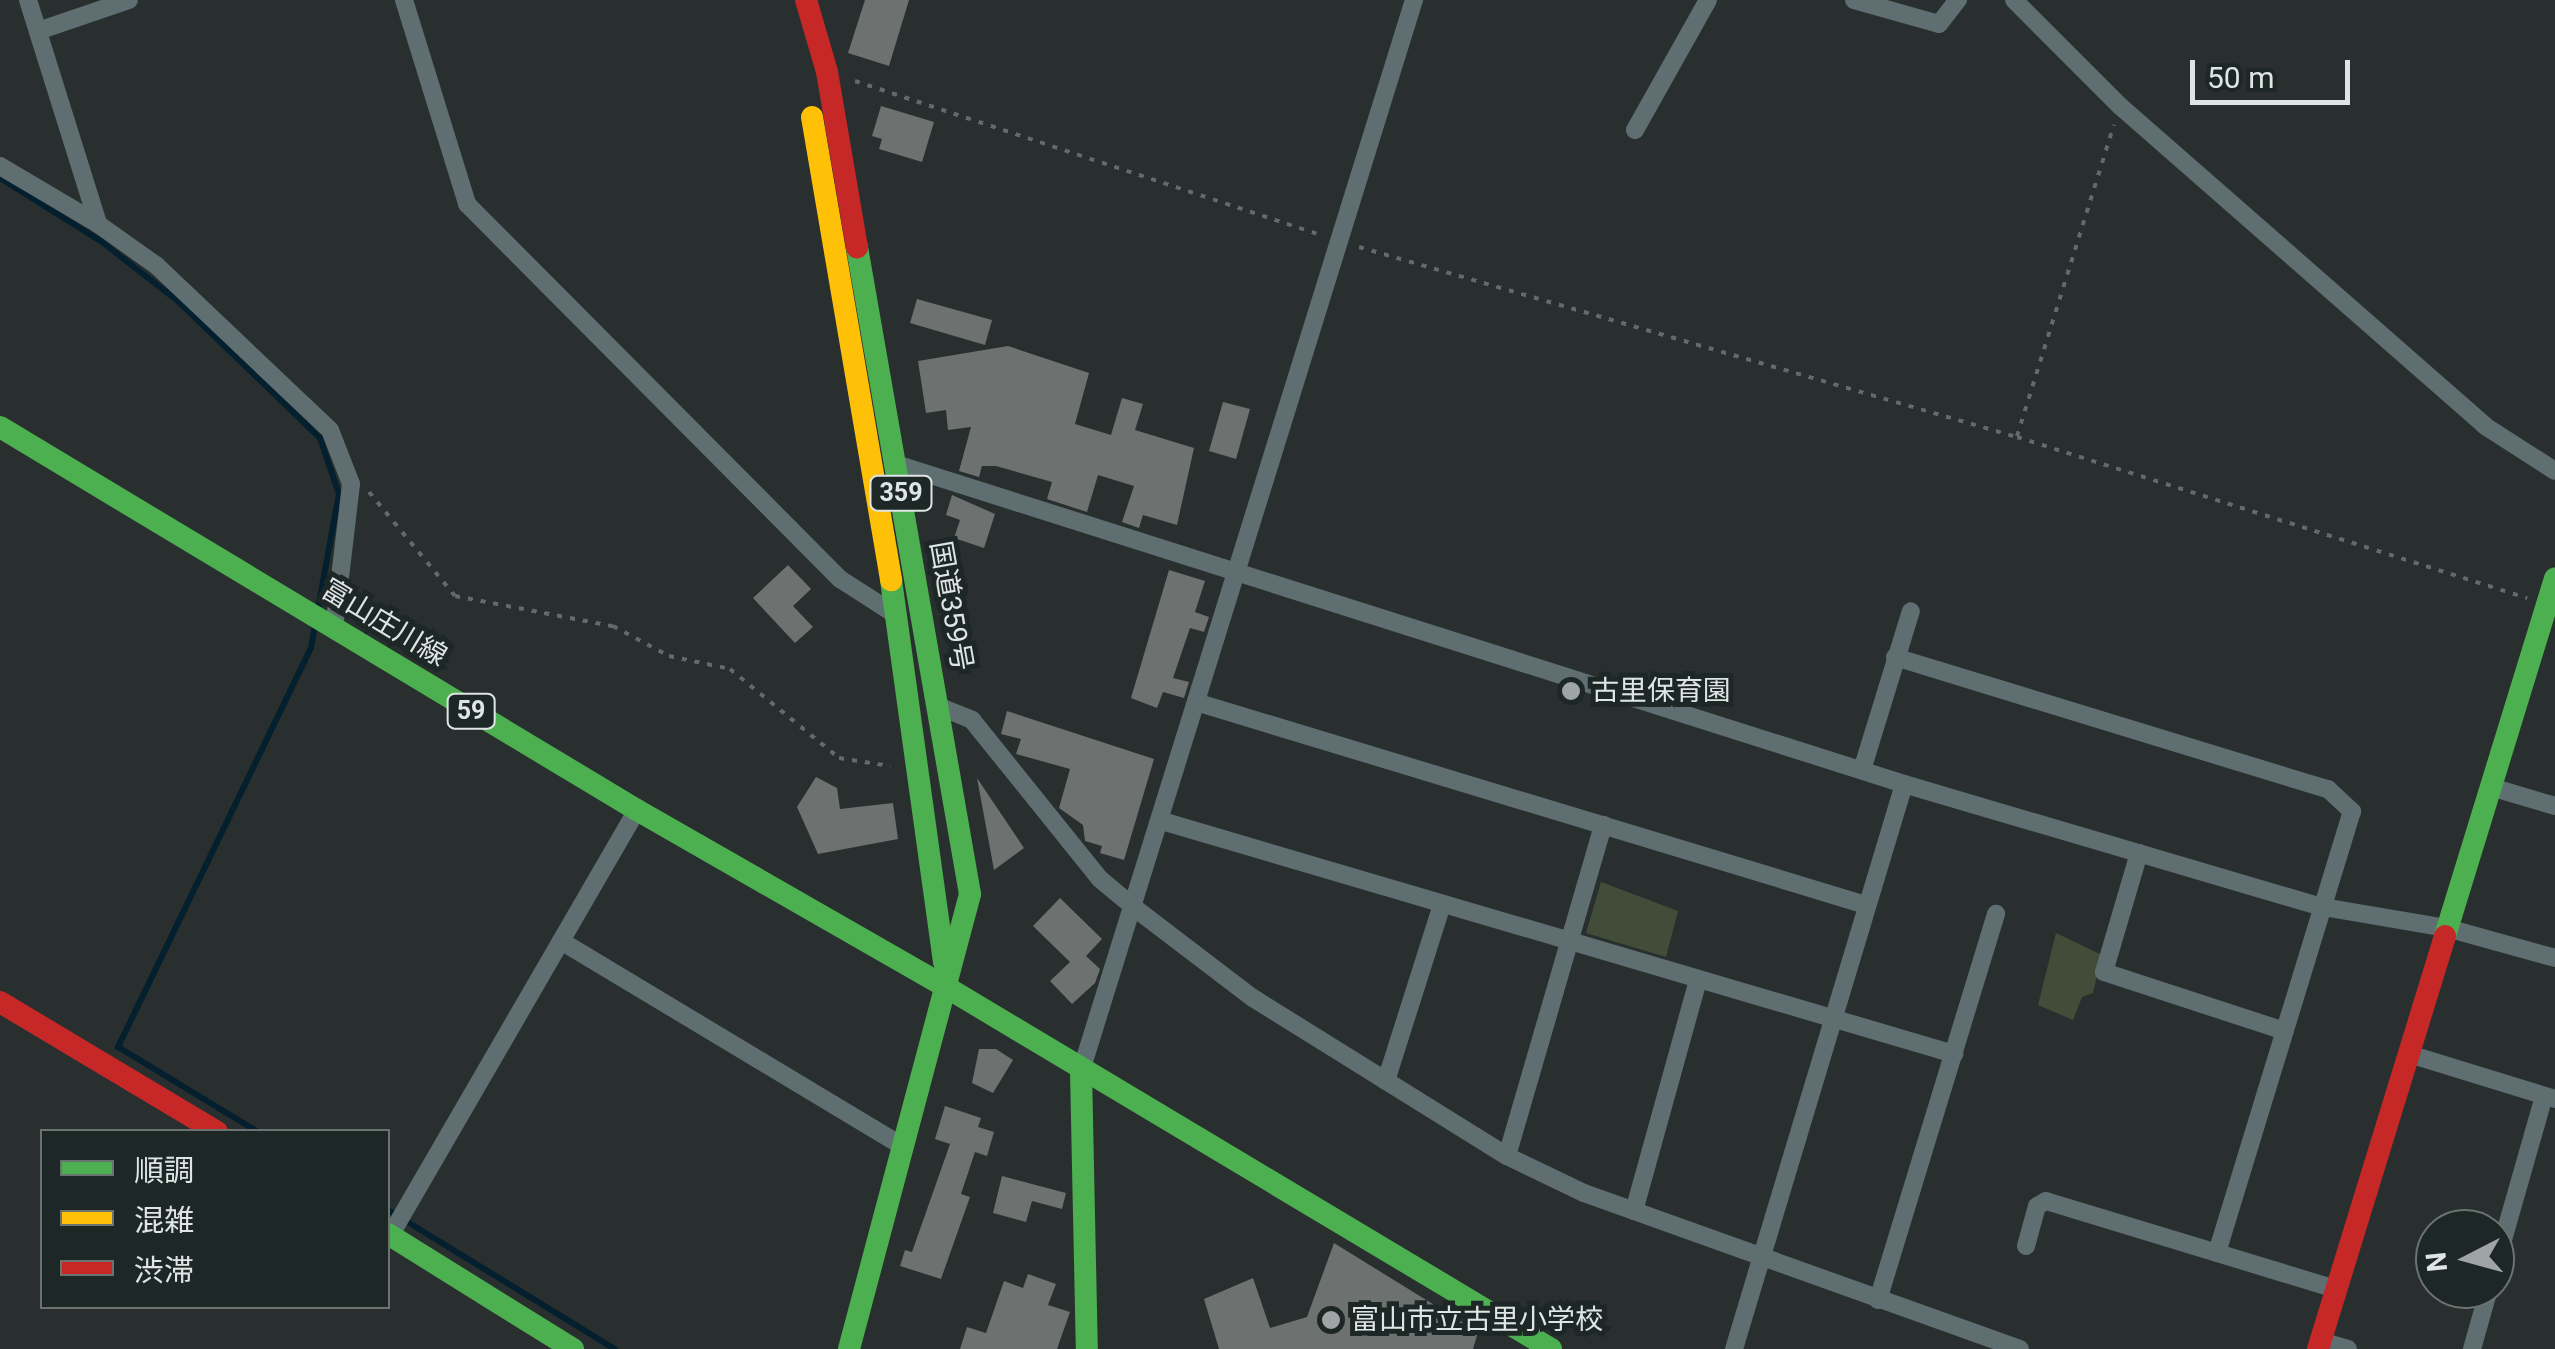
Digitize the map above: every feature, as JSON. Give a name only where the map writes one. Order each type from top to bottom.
[{"type":"main road","name":"国道359号","points":[[782,0],[805,75],[897,616],[946,986]]},
{"type":"main road","name":"国道359号","points":[[806,0],[827,72],[970,894],[849,1349]]},
{"type":"main road","name":"富山庄川線","points":[[0,427],[636,810],[946,986],[1082,1072],[1551,1349]]},
{"type":"main road","points":[[2319,1345],[2555,579]]},
{"type":"main road","points":[[0,1002],[212,1129]]},
{"type":"main road","points":[[1082,1072],[1087,1349]]},
{"type":"main road","points":[[390,1236],[573,1349]]},
{"type":"street","points":[[28,0],[98,224]]},
{"type":"street","points":[[38,31],[130,0]]},
{"type":"street","points":[[404,0],[466,204],[840,579],[897,616]]},
{"type":"street","points":[[1082,1072],[1240,574],[1414,0]]},
{"type":"street","points":[[1635,130],[1708,0]]},
{"type":"street","points":[[1854,0],[1938,24],[1958,0]]},
{"type":"street","points":[[2014,0],[2120,106],[2485,426],[2555,472]]},
{"type":"street","points":[[0,166],[98,224],[157,266],[330,430],[351,484],[334,628]]},
{"type":"street","points":[[896,464],[1904,784],[2323,907],[2448,928],[2555,958]]},
{"type":"street","points":[[1862,770],[1911,610]]},
{"type":"street","points":[[1895,657],[2328,789],[2352,811],[2217,1253]]},
{"type":"street","points":[[1199,702],[1866,905]]},
{"type":"street","points":[[938,706],[972,720],[1100,879],[1136,909],[1253,998],[1507,1156],[1634,1211],[2020,1349]]},
{"type":"street","points":[[1734,1349],[1830,1018],[1904,784]]},
{"type":"street","points":[[2491,787],[2555,806]]},
{"type":"street","points":[[390,1233],[636,810]]},
{"type":"street","points":[[1162,821],[1954,1054]]},
{"type":"street","points":[[1507,1156],[1604,825]]},
{"type":"street","points":[[2139,853],[2104,972],[2285,1030]]},
{"type":"street","points":[[1386,1081],[1442,904]]},
{"type":"street","points":[[1878,1300],[1996,914]]},
{"type":"street","points":[[561,941],[902,1146]]},
{"type":"street","points":[[1634,1211],[1698,980]]},
{"type":"street","points":[[2409,1054],[2549,1098],[2514,1209]]},
{"type":"street","points":[[2026,1246],[2037,1206],[2046,1201],[2336,1289]]},
{"type":"street","points":[[2472,1349],[2483,1309]]},
{"type":"street","points":[[2319,1345],[2348,1349]]},
{"type":"path","points":[[827,72],[1338,241],[2016,437],[2547,604]]},
{"type":"path","points":[[2016,437],[2120,106]]},
{"type":"path","points":[[367,489],[455,596],[613,626],[669,656],[730,669],[839,758],[920,769]]},
{"type":"green space","points":[[1601,882],[1678,911],[1666,957],[1586,933]]},
{"type":"green space","points":[[2056,933],[2102,955],[2093,993],[2082,997],[2073,1020],[2038,1005]]},
{"type":"building","points":[[865,0],[909,0],[889,66],[848,53]]},
{"type":"building","points":[[881,106],[934,122],[922,162],[879,149],[882,139],[872,136]]},
{"type":"building","points":[[917,299],[992,320],[985,345],[910,323]]},
{"type":"building","points":[[1008,346],[1089,373],[1075,424],[1111,435],[1122,398],[1143,404],[1135,430],[1194,448],[1177,525],[1143,515],[1139,528],[1122,522],[1134,486],[1098,475],[1087,512],[1047,499],[1052,482],[996,466],[982,466],[979,477],[959,471],[971,427],[948,430],[946,410],[926,413],[918,361]]},
{"type":"building","points":[[1223,402],[1250,409],[1236,459],[1209,451]]},
{"type":"building","points":[[952,495],[995,514],[984,548],[954,538],[960,520],[946,515]]},
{"type":"building","points":[[788,565],[811,589],[793,606],[813,627],[795,643],[753,598]]},
{"type":"building","points":[[1169,570],[1205,581],[1195,612],[1209,617],[1204,632],[1190,628],[1173,678],[1189,682],[1184,698],[1163,692],[1157,708],[1131,698]]},
{"type":"building","points":[[1007,711],[1154,759],[1124,860],[1100,853],[1102,846],[1085,841],[1083,825],[1059,808],[1070,769],[1016,754],[1021,739],[1001,734]]},
{"type":"building","points":[[816,777],[837,788],[840,809],[893,803],[898,839],[818,854],[797,807]]},
{"type":"building","points":[[977,778],[1024,848],[994,870]]},
{"type":"building","points":[[1060,898],[1102,939],[1086,956],[1100,969],[1095,983],[1072,1004],[1050,981],[1070,962],[1033,926]]},
{"type":"building","points":[[979,1049],[996,1049],[1013,1060],[993,1093],[972,1083]]},
{"type":"building","points":[[945,1106],[981,1118],[978,1127],[994,1132],[987,1156],[975,1152],[961,1194],[970,1197],[941,1279],[900,1266],[905,1250],[912,1252],[950,1144],[935,1139]]},
{"type":"building","points":[[1002,1176],[1066,1193],[1062,1209],[1032,1201],[1026,1222],[993,1213]]},
{"type":"building","name":"富山市立古里小学校","points":[[1334,1243],[1478,1332],[1473,1349],[1219,1349],[1204,1299],[1253,1278],[1270,1328],[1307,1317]]},
{"type":"building","points":[[1028,1274],[1056,1284],[1048,1305],[1070,1312],[1057,1349],[960,1349],[967,1327],[986,1333],[1004,1281],[1023,1288]]},
{"type":"waterway","points":[[0,178],[102,242],[179,302],[320,438],[339,494],[318,608]]},
{"type":"waterway","points":[[253,1129],[118,1047],[311,648],[315,625]]},
{"type":"waterway","points":[[390,1211],[615,1349]]},
{"type":"traffic: fast","points":[[849,1349],[970,894],[857,247]]},
{"type":"traffic: fast","points":[[0,427],[637,810],[946,987]]},
{"type":"traffic: fast","points":[[2445,936],[2555,579]]},
{"type":"traffic: fast","points":[[891,580],[944,962]]},
{"type":"traffic: fast","points":[[946,987],[1551,1349]]},
{"type":"traffic: fast","points":[[1081,1071],[1087,1349]]},
{"type":"traffic: fast","points":[[390,1235],[573,1349]]},
{"type":"traffic: slow","points":[[812,117],[891,580]]},
{"type":"traffic: jam","points":[[806,0],[827,72],[857,247]]},
{"type":"traffic: jam","points":[[2318,1349],[2445,936]]},
{"type":"traffic: jam","points":[[0,1002],[212,1129]]},
{"type":"place","name":"古里保育園","points":[[1571,691]]},
{"type":"place","name":"富山市立古里小学校","points":[[1331,1320]]}]
